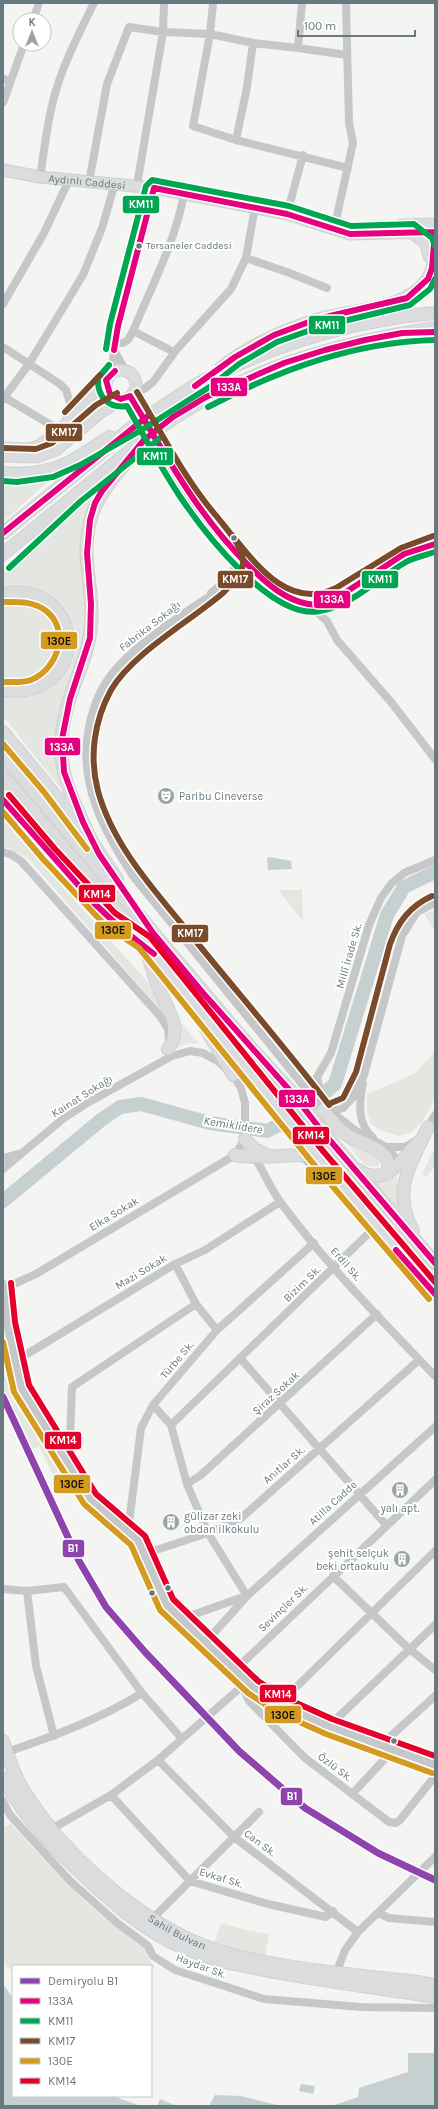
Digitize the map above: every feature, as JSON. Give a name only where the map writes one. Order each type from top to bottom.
[{"type":"highway","points":[[412,232],[426,243],[432,268]]},
{"type":"highway","points":[[3,473],[17,474],[51,469],[77,458],[107,439],[136,424],[207,379],[235,357],[274,335],[317,319],[407,298],[424,283],[432,268],[435,232]]},
{"type":"highway","points":[[207,379],[269,352],[347,327],[410,315],[435,313]]},
{"type":"highway","points":[[3,554],[118,459],[162,426],[190,407],[233,384],[269,368],[338,347],[372,338],[435,328]]},
{"type":"highway","points":[[412,332],[435,332]]},
{"type":"highway","points":[[3,533],[136,424]]},
{"type":"highway","points":[[93,844],[69,790],[63,771],[61,749],[62,728],[71,695],[86,657],[90,634],[92,614],[87,560],[90,520],[96,502],[108,483],[126,464],[146,438]]},
{"type":"highway","points":[[3,562],[61,507]]},
{"type":"highway","points":[[3,594],[12,592],[31,595],[50,604],[62,617],[68,635],[68,650],[62,666],[52,679],[40,686],[23,691],[3,690]]},
{"type":"highway","points":[[3,732],[50,787],[93,844],[153,933]]},
{"type":"highway","points":[[3,755],[251,1048],[290,1090],[322,1130],[363,1174],[373,1178],[388,1172],[414,1146],[428,1127]]},
{"type":"highway","points":[[3,776],[144,942],[306,1143],[435,1294]]},
{"type":"highway","points":[[3,800],[49,854],[110,919],[144,942],[160,991],[174,1023],[174,1038],[168,1049]]},
{"type":"highway","points":[[3,814],[49,854]]},
{"type":"highway","points":[[186,995],[233,1074]]},
{"type":"highway","points":[[328,1110],[342,1131],[386,1156],[390,1165],[388,1172]]},
{"type":"highway","points":[[426,1252],[406,1216],[403,1204],[403,1183],[428,1127]]},
{"type":"highway","points":[[245,1139],[250,1146],[260,1153],[271,1156]]},
{"type":"highway","points":[[331,1140],[435,1263]]},
{"type":"highway","points":[[235,1155],[252,1158],[298,1154],[317,1156]]},
{"type":"highway","name":"Sahil Bulvarı","points":[[5,1747],[23,1791],[47,1831]]},
{"type":"highway","name":"Sahil Bulvarı","points":[[3,1778],[18,1804],[47,1831],[124,1913],[149,1922],[184,1949],[213,1960],[334,1977],[435,1997]]},
{"type":"highway","name":"Sahil Bulvarı","points":[[334,1977],[435,1985]]},
{"type":"main road","name":"Aydınlı Caddesi","points":[[3,170],[69,180],[137,185],[154,188],[287,214],[350,234],[435,232]]},
{"type":"main road","name":"Aydınlı Caddesi","points":[[334,229],[435,224]]},
{"type":"main road","points":[[3,448],[29,449],[39,446],[62,429],[80,406],[118,370],[125,370],[134,378],[136,388],[128,396],[101,412],[56,450],[36,457],[3,456]]},
{"type":"main road","points":[[109,377],[108,393],[112,397],[128,396]]},
{"type":"street","points":[[40,176],[49,117],[58,84],[75,41],[94,3]]},
{"type":"street","points":[[137,185],[163,32],[164,3]]},
{"type":"street","points":[[213,3],[210,34],[194,126],[236,140],[303,155],[348,168]]},
{"type":"street","points":[[298,48],[302,3]]},
{"type":"street","points":[[334,229],[353,144],[349,123],[346,3]]},
{"type":"street","points":[[89,182],[107,84],[129,27],[163,32],[210,34],[252,43],[347,55]]},
{"type":"street","points":[[236,140],[247,86],[252,43]]},
{"type":"street","points":[[3,103],[7,80],[20,52]]},
{"type":"street","points":[[287,214],[303,155]]},
{"type":"street","points":[[3,304],[44,233],[69,180]]},
{"type":"street","points":[[62,429],[51,425],[4,398],[29,364],[75,289],[90,260],[102,228],[115,184]]},
{"type":"street","points":[[109,377],[115,346],[154,188]]},
{"type":"street","points":[[115,346],[128,340],[164,263],[178,223],[184,194]]},
{"type":"street","points":[[255,207],[246,258],[230,289],[174,352],[153,382],[144,389],[128,396],[183,486],[247,566],[270,587],[289,599],[307,604],[317,604],[340,596],[404,554],[435,544]]},
{"type":"street","points":[[246,258],[327,288]]},
{"type":"street","points":[[133,331],[174,352]]},
{"type":"street","points":[[115,346],[125,370]]},
{"type":"street","points":[[3,347],[60,384],[66,390],[70,402],[80,406]]},
{"type":"street","name":"Fabrika Sokağı","points":[[220,532],[235,558],[234,570],[229,578],[195,606],[133,652],[114,671],[101,690],[93,711],[86,741],[86,761],[89,788],[101,820],[133,876],[303,1084],[328,1110]]},
{"type":"street","name":"Fabrika Sokağı","points":[[195,606],[237,583],[251,581],[270,587]]},
{"type":"street","points":[[307,604],[327,621],[337,640],[391,702],[435,759]]},
{"type":"street","points":[[3,852],[12,855],[21,861],[162,1019],[168,1032],[168,1049],[150,1068]]},
{"type":"street","name":"Millî İrade Sk.","points":[[317,1080],[331,1053],[369,925],[381,898],[391,884],[404,873],[435,860]]},
{"type":"street","points":[[375,1140],[365,1129],[360,1116],[360,1100],[364,1075],[402,936],[417,912],[435,903]]},
{"type":"street","points":[[150,1068],[177,1054],[195,1051],[204,1053],[219,1062],[233,1074],[241,1088],[245,1109],[245,1139],[235,1155]]},
{"type":"street","name":"Kainat Sokağı","points":[[29,1147],[70,1115],[150,1068]]},
{"type":"street","points":[[328,1110],[340,1110],[349,1104],[364,1075]]},
{"type":"street","points":[[303,1084],[308,1084],[317,1080],[321,1095],[328,1110],[351,1128],[386,1147],[399,1162],[403,1173],[403,1183]]},
{"type":"street","points":[[386,1147],[408,1146],[416,1141],[428,1127],[435,1114]]},
{"type":"street","points":[[3,1158],[14,1155],[29,1147]]},
{"type":"street","points":[[3,1162],[29,1147]]},
{"type":"street","points":[[3,1169],[29,1147]]},
{"type":"street","name":"Bizim Sk.","points":[[171,1425],[371,1232],[324,1176],[298,1154]]},
{"type":"street","name":"Elka Sokak","points":[[3,1287],[36,1274],[235,1155]]},
{"type":"street","name":"Erdil Sk.","points":[[252,1158],[257,1161],[280,1202],[335,1268],[435,1376]]},
{"type":"street","name":"Mazi Sokak","points":[[14,1362],[175,1264],[205,1250],[280,1202]]},
{"type":"street","name":"Türbe Sk.","points":[[128,1531],[141,1428],[153,1405],[217,1330],[314,1242]]},
{"type":"street","points":[[175,1264],[196,1304],[217,1330]]},
{"type":"street","points":[[3,1287],[7,1323],[14,1362],[21,1388],[90,1499],[138,1540],[166,1604],[204,1643],[253,1687],[279,1704],[329,1726],[435,1765]]},
{"type":"street","points":[[69,1466],[72,1387],[196,1304]]},
{"type":"street","name":"Şiraz Sokak","points":[[187,1484],[201,1475],[377,1314]]},
{"type":"street","points":[[240,1358],[387,1526]]},
{"type":"street","name":"Anıtlar Sk.","points":[[144,1554],[208,1533],[240,1519],[419,1360]]},
{"type":"street","points":[[153,1405],[171,1425],[187,1484],[208,1533],[247,1596]]},
{"type":"street","name":"Atilla Cadde","points":[[204,1643],[247,1596],[435,1427]]},
{"type":"street","name":"Sevinçler Sk.","points":[[234,1670],[435,1480]]},
{"type":"street","points":[[279,1704],[371,1612],[435,1551]]},
{"type":"street","points":[[333,1576],[410,1649],[435,1670]]},
{"type":"street","points":[[3,1589],[27,1591],[64,1587],[142,1693],[182,1739]]},
{"type":"street","points":[[27,1591],[36,1666],[54,1736]]},
{"type":"street","name":"Atilla Cadde","points":[[181,1620],[247,1596]]},
{"type":"street","points":[[329,1726],[435,1625]]},
{"type":"street","name":"Özlü Sk.","points":[[234,1670],[248,1701],[305,1758],[353,1793],[389,1822],[396,1822],[400,1820],[435,1776]]},
{"type":"street","points":[[47,1831],[112,1795],[158,1760],[241,1687]]},
{"type":"street","points":[[5,1747],[54,1736],[119,1707],[142,1693]]},
{"type":"street","points":[[381,1745],[435,1696]]},
{"type":"street","points":[[353,1793],[393,1750]]},
{"type":"street","name":"Can Sk.","points":[[158,1760],[234,1837],[358,1932]]},
{"type":"street","name":"Evkaf Sk.","points":[[112,1795],[190,1881],[268,1904],[326,1918],[333,1912]]},
{"type":"street","name":"Haydar Sk.","points":[[3,1801],[10,1816],[70,1881],[116,1922],[148,1946],[153,1956],[175,1970],[264,1999],[361,2007],[435,2008]]},
{"type":"street","points":[[149,1922],[259,1812]]},
{"type":"street","points":[[334,1977],[345,1950],[358,1932],[434,1859]]},
{"type":"street","points":[[378,1913],[390,1918],[435,1922]]},
{"type":"shaded area","points":[[55,472],[54,476],[3,522],[3,480],[33,479]]},
{"type":"shaded area","points":[[92,495],[83,521],[80,541],[80,557],[86,600],[85,627],[79,653],[60,710],[55,735],[61,789],[3,716],[3,694],[33,693],[55,681],[68,663],[72,642],[68,620],[55,602],[33,590],[3,589],[3,574],[39,540]]},
{"type":"shaded area","points":[[21,596],[50,609],[58,619],[64,647],[52,673],[34,684],[3,685],[3,597]]},
{"type":"shaded area","points":[[3,820],[161,997],[170,1021],[27,857],[3,846]]},
{"type":"shaded area","points":[[270,857],[291,861],[292,869],[268,870],[267,858]]},
{"type":"shaded area","points":[[278,890],[302,890],[303,920],[301,919]]},
{"type":"shaded area","points":[[435,910],[435,930],[424,914]]},
{"type":"shaded area","points":[[176,1017],[199,1044],[188,1043],[167,1052]]},
{"type":"shaded area","points":[[435,1052],[435,1099],[422,1122],[411,1132],[400,1136],[379,1130],[371,1124],[367,1112],[367,1094],[414,1074]]},
{"type":"shaded area","points":[[329,1123],[382,1157],[378,1167],[365,1165]]},
{"type":"shaded area","points":[[312,1124],[435,1268],[435,1276],[308,1128]]},
{"type":"shaded area","points":[[435,1147],[435,1166],[426,1177],[422,1174]]},
{"type":"shaded area","points":[[397,1163],[397,1192],[402,1219],[364,1175],[371,1177]]},
{"type":"shaded area","points":[[3,1373],[59,1471],[53,1475],[39,1446],[31,1450],[3,1391]]},
{"type":"shaded area","points":[[11,1824],[65,1882],[95,1910],[147,1951],[149,1960],[155,1966],[152,1970],[152,1965],[12,1965],[12,1972],[3,1961],[3,1828]]},
{"type":"shaded area","points":[[221,1923],[246,1930],[269,1934],[265,1956],[250,1954],[214,1943]]},
{"type":"shaded area","points":[[3,1984],[12,1997],[12,2097],[116,2097],[141,2106],[3,2106]]},
{"type":"shaded area","points":[[408,2053],[435,2053],[435,2106],[331,2106],[358,2097],[359,2088],[408,2072]]},
{"type":"shaded area","points":[[301,2084],[315,2086],[313,2094],[299,2091]]},
{"type":"shaded area","points":[[215,2095],[241,2096],[281,2106],[209,2106]]},
{"type":"shaded area","points":[[160,2099],[177,2106],[157,2106]]},
{"type":"waterway","name":"Kemiklidere","points":[[3,1201],[101,1120],[120,1107],[141,1104],[210,1123],[267,1131],[299,1115],[335,1084],[387,915],[404,887],[435,872]]},
{"type":"rail line","name":"B1","points":[[3,1397],[79,1561],[106,1607],[145,1652],[239,1751],[305,1808],[378,1853],[435,1880]]},
{"type":"transit line","name":"KM11","points":[[106,349],[110,324],[146,186],[152,180],[289,206],[351,226],[414,224],[432,238],[435,246]]},
{"type":"transit line","name":"133A","points":[[114,350],[118,326],[154,188],[287,214],[350,234],[435,232]]},
{"type":"transit line","name":"133A","points":[[195,386],[235,357],[274,335],[317,319],[407,298],[428,279],[432,268],[435,232]]},
{"type":"transit line","name":"KM11","points":[[3,481],[17,482],[53,477],[80,465],[140,431],[211,386],[239,364],[277,342],[319,327],[410,305],[430,289],[435,279]]},
{"type":"transit line","name":"133A","points":[[435,332],[402,333],[365,340],[325,350],[284,363],[206,397],[173,417],[144,440],[102,491],[95,503],[90,520],[87,553],[91,604],[90,638],[70,699],[62,739],[64,772],[83,822],[99,854],[153,933],[203,993],[293,1094],[321,1130],[435,1263]]},
{"type":"transit line","name":"KM11","points":[[208,407],[262,381],[318,360],[375,346],[435,340]]},
{"type":"transit line","name":"KM11","points":[[109,365],[98,378],[99,390],[102,396],[109,403],[127,406],[172,484],[204,530],[240,570],[261,588],[281,602],[301,610],[320,611],[332,608],[354,597],[406,562],[435,552]]},
{"type":"transit line","name":"133A","points":[[115,371],[106,380],[110,394],[121,399],[130,396],[184,485],[231,548],[269,585],[291,599],[308,604],[316,604],[340,596],[404,554],[435,544]]},
{"type":"transit line","name":"KM17","points":[[65,412],[100,375]]},
{"type":"transit line","name":"KM17","points":[[137,392],[185,473],[238,545],[243,563],[239,576],[223,593],[162,638],[133,663],[111,690],[101,714],[95,739],[94,765],[98,791],[114,830],[136,867],[278,1040],[329,1105]]},
{"type":"transit line","name":"KM17","points":[[3,448],[36,449],[52,443],[96,405],[117,393]]},
{"type":"transit line","name":"133A","points":[[3,533],[149,415]]},
{"type":"transit line","name":"KM11","points":[[9,568],[81,501],[159,439]]},
{"type":"transit line","name":"KM17","points":[[232,535],[264,572],[276,582],[304,594],[319,593],[336,588],[401,548],[433,536]]},
{"type":"transit line","name":"130E","points":[[3,602],[30,604],[45,610],[53,618],[58,627],[59,638],[58,648],[54,658],[40,675],[28,681],[3,682]]},
{"type":"transit line","name":"130E","points":[[3,744],[44,792],[87,849]]},
{"type":"transit line","name":"KM14","points":[[9,795],[55,849],[115,913],[150,937],[323,1151],[435,1282]]},
{"type":"transit line","name":"133A","points":[[3,800],[95,904],[115,923],[154,954]]},
{"type":"transit line","name":"130E","points":[[3,812],[43,859],[104,924],[139,948],[311,1161],[429,1299]]},
{"type":"transit line","name":"KM17","points":[[331,1103],[343,1098],[356,1072],[393,936],[401,922],[411,910],[432,896]]},
{"type":"transit line","name":"133A","points":[[396,1250],[435,1294]]},
{"type":"transit line","name":"KM14","points":[[11,1283],[15,1322],[29,1385],[96,1494],[145,1536],[173,1599],[258,1681],[283,1697],[332,1719],[435,1756]]},
{"type":"transit line","name":"130E","points":[[3,1342],[14,1392],[84,1504],[131,1545],[160,1610],[248,1693],[275,1711],[326,1734],[432,1773]]},
{"type":"place","name":"Tersaneler Caddesi","points":[[139,246]]},
{"type":"place","name":"Paribu Cineverse","points":[[166,796]]},
{"type":"place","name":"yalı apt.","points":[[400,1490]]},
{"type":"place","name":"gülizar zeki obdan ilkokulu","points":[[171,1522]]},
{"type":"place","name":"şehit selçuk beki ortaokulu","points":[[402,1559]]}]
